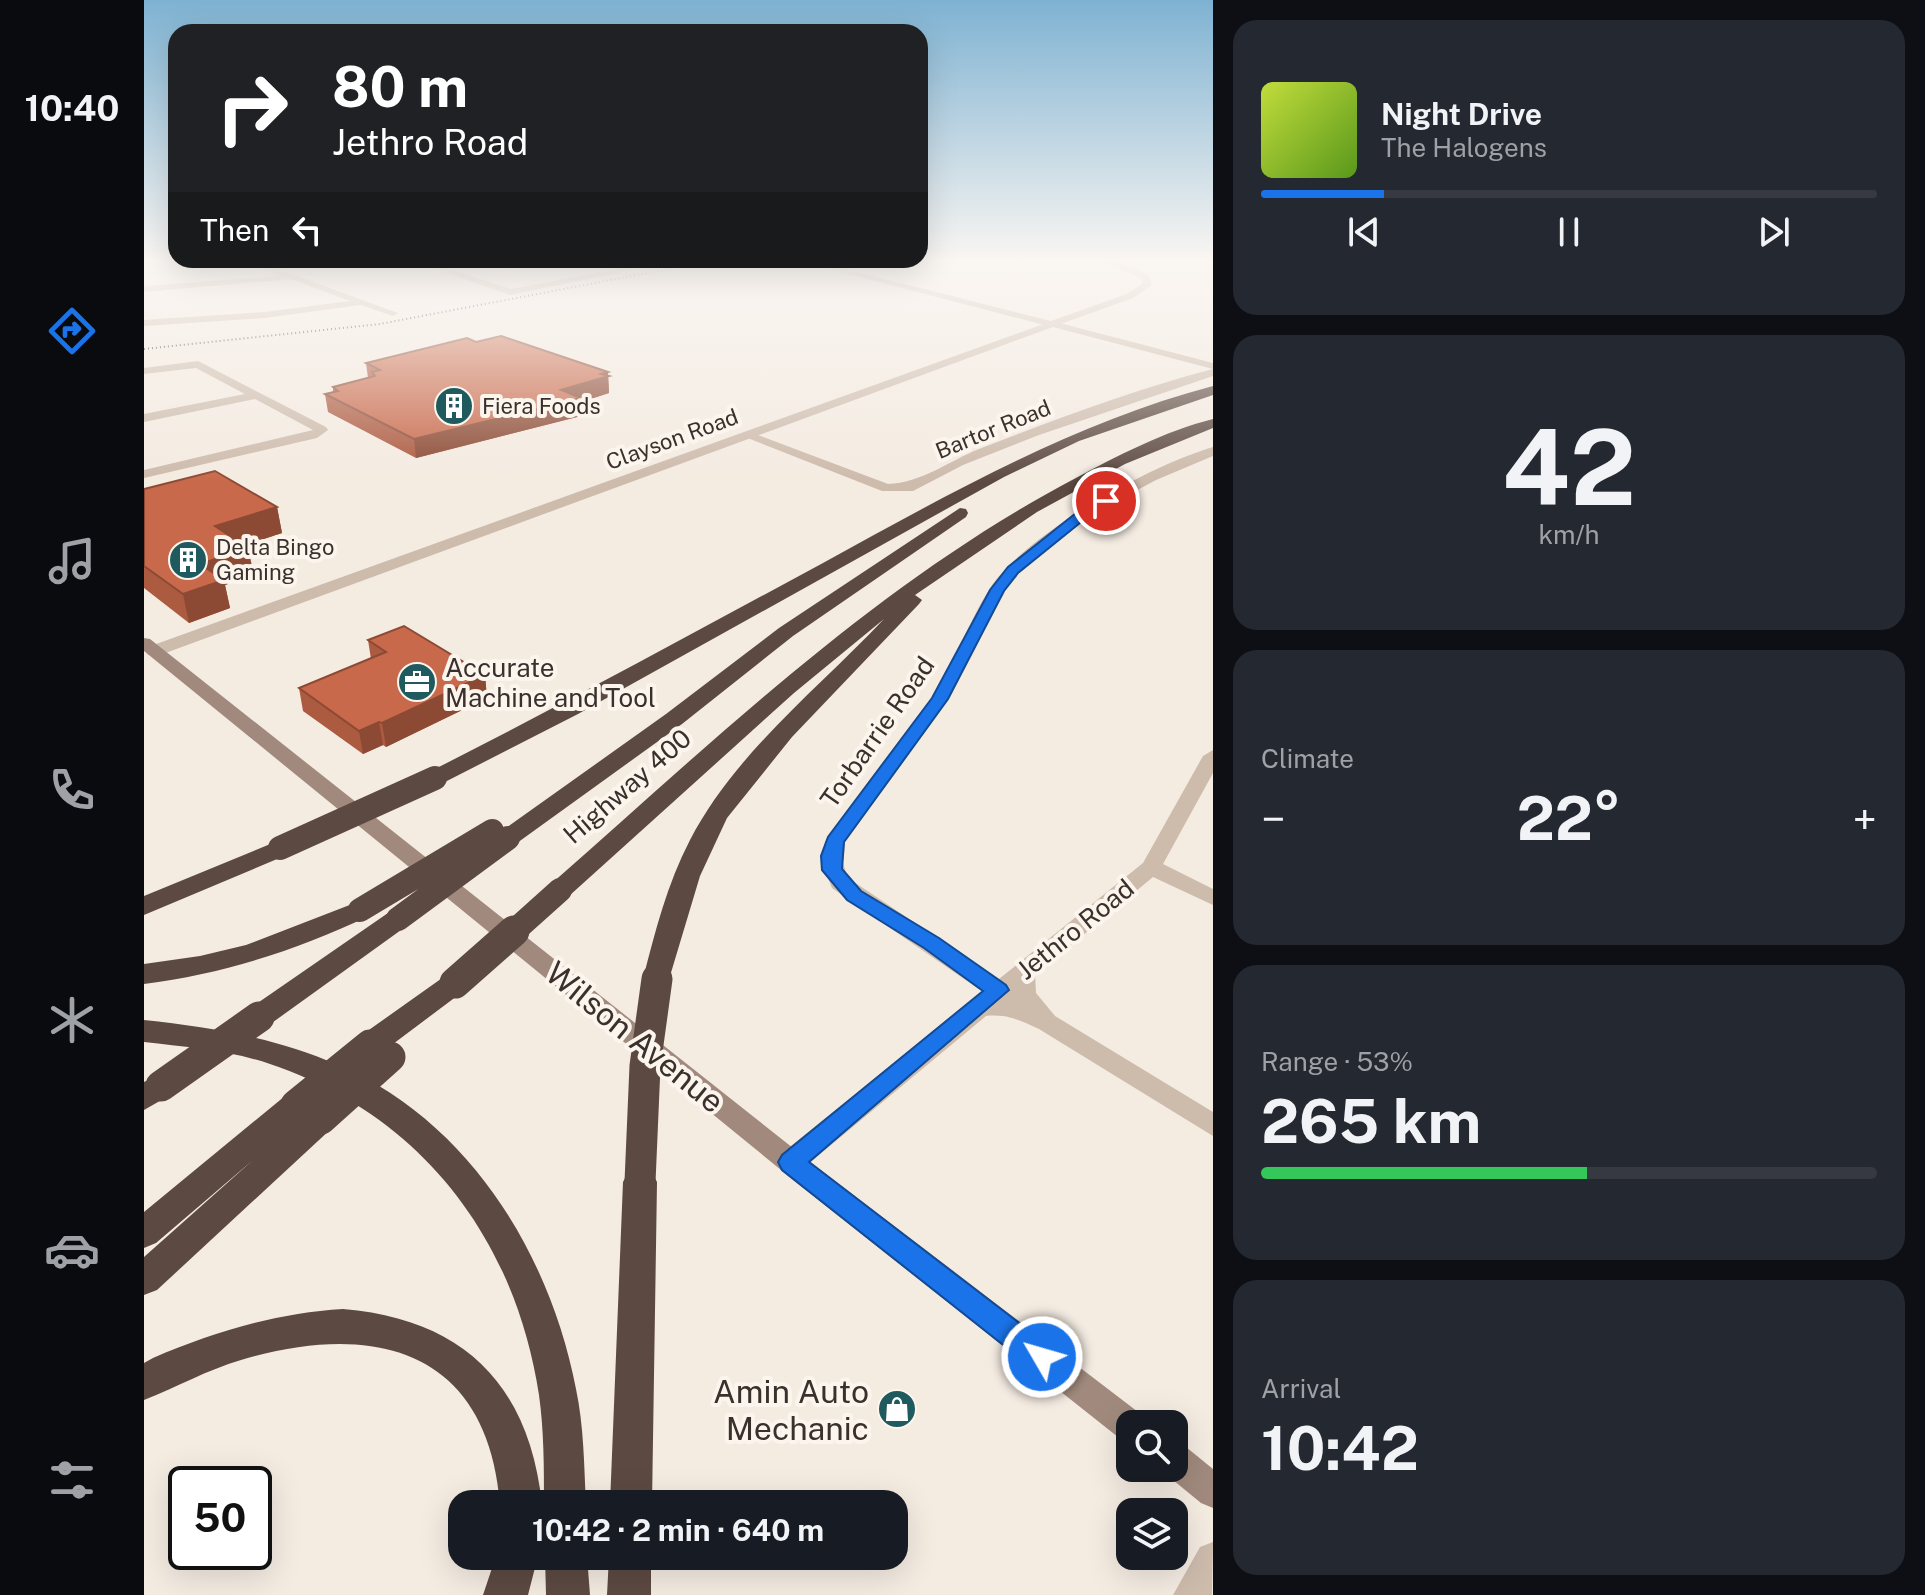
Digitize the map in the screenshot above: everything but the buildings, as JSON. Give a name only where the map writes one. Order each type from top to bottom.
[{"type":"highway","points":[[144,906],[435,778],[611,687],[998,474],[1074,438],[1213,390]]},
{"type":"highway","points":[[144,974],[207,964],[261,950],[299,938],[360,910],[500,834],[674,719],[745,662],[954,516],[1032,472],[1098,440],[1213,399]]},
{"type":"highway","name":"Highway 400","points":[[144,1279],[309,1112],[884,607],[1015,517],[1067,487],[1135,453],[1213,423]]},
{"type":"highway","points":[[631,1490],[645,1066],[657,979],[677,899],[714,820],[772,746],[884,631],[936,572]]},
{"type":"highway","points":[[152,1092],[398,919],[500,834]]},
{"type":"highway","points":[[144,1031],[184,1035],[262,1052],[342,1080],[385,1102],[417,1126],[452,1159],[484,1201],[516,1258],[544,1330],[562,1424],[564,1490]]},
{"type":"highway","points":[[144,1233],[309,1112]]},
{"type":"highway","points":[[144,1382],[176,1365],[255,1338],[344,1326],[398,1333],[442,1353],[478,1381],[501,1418],[514,1452],[519,1490]]},
{"type":"highway","points":[[505,1595],[514,1570]]},
{"type":"highway","points":[[567,1570],[568,1595]]},
{"type":"highway","points":[[629,1595],[630,1570]]},
{"type":"main road","name":"Wilson Avenue","points":[[149,647],[791,1162],[1116,1415]]},
{"type":"main road","points":[[1188,1470],[1213,1491]]},
{"type":"street","name":"Clayson Road","points":[[149,647],[1029,332]]},
{"type":"street","points":[[1082,332],[1213,369]]},
{"type":"street","points":[[144,371],[191,363],[321,427],[313,435],[144,474]]},
{"type":"street","name":"Bartor Road","points":[[746,435],[887,488],[913,487],[958,462],[1213,369]]},
{"type":"street","points":[[144,418],[256,395]]},
{"type":"street","name":"Torbarrie Road","points":[[998,990],[847,889],[832,870],[835,842],[940,699],[997,590],[1013,570],[1086,512],[1151,477],[1213,451]]},
{"type":"street","name":"Jethro Road","points":[[791,1162],[975,1008],[1151,867],[1213,756]]},
{"type":"street","points":[[1151,867],[1213,898]]},
{"type":"street","points":[[1023,971],[1024,995],[1048,1023]]},
{"type":"street","points":[[975,1008],[1000,1006],[1018,1009],[1048,1023],[1213,1125]]},
{"type":"street","points":[[1191,1595],[1213,1560]]},
{"type":"railway","points":[[144,349],[300,332]]},
{"type":"place","name":"Fiera Foods","points":[[454,406]]},
{"type":"place","name":"Delta Bingo Gaming","points":[[188,560]]},
{"type":"place","name":"Accurate Machine and Tool","points":[[417,682]]},
{"type":"place","name":"Amin Auto Mechanic","points":[[897,1409]]},
{"type":"route","points":[[1042,1357],[791,1162],[998,990],[854,895],[840,883],[832,870],[831,856],[835,842],[940,699],[997,590],[1013,570],[1086,512],[1106,501]]}]
